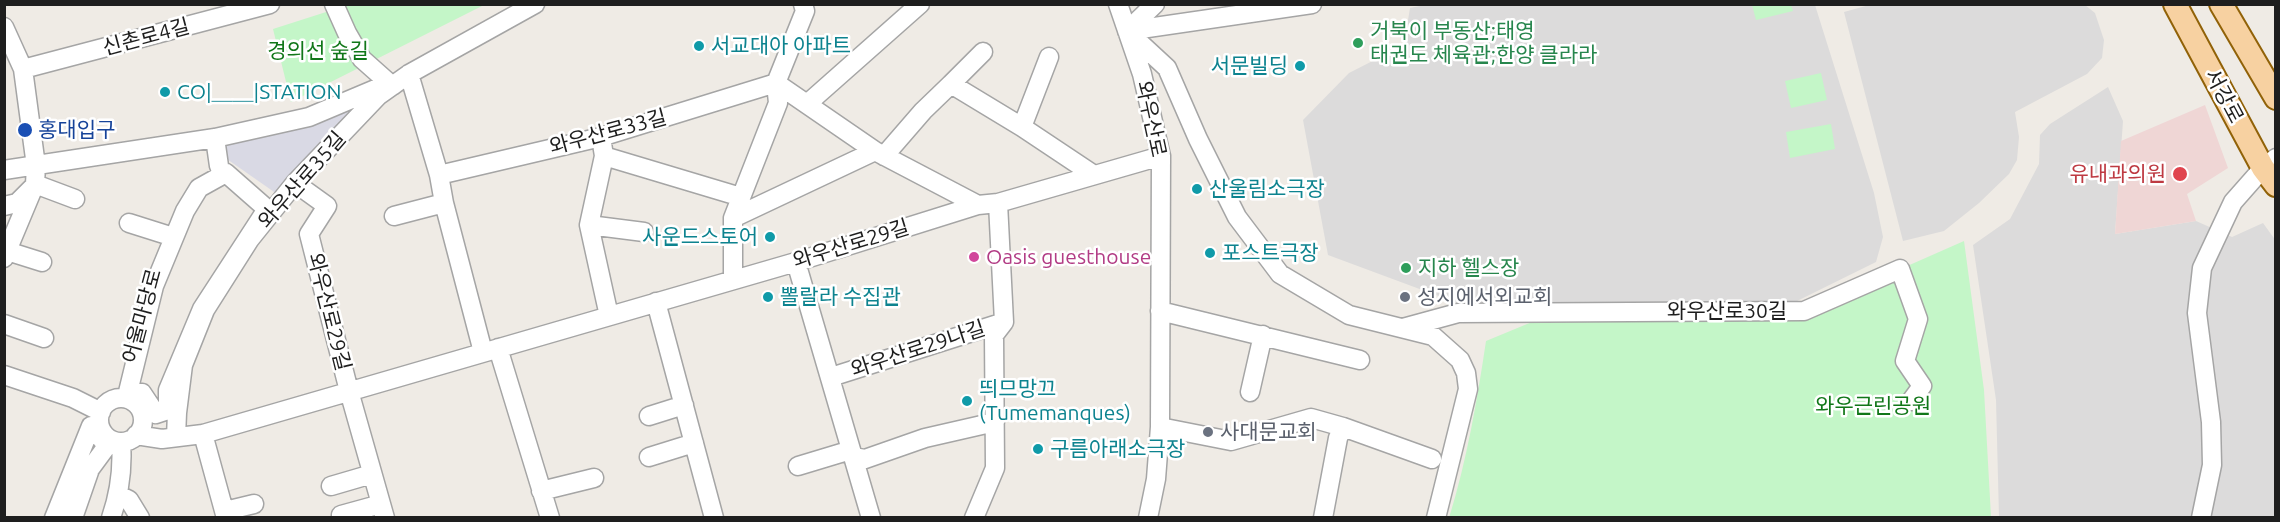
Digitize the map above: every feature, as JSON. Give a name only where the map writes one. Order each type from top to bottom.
[{"type":"main road","name":"서강로","points":[[2175,4],[2272,174]]},
{"type":"main road","name":"서강로","points":[[2222,4],[2276,98]]},
{"type":"main road","points":[[2234,28],[2276,65]]},
{"type":"street","name":"신촌로4길","points":[[23,69],[270,4]]},
{"type":"street","points":[[334,4],[346,33],[362,58],[398,81],[439,174],[444,203],[490,350],[550,518]]},
{"type":"street","name":"와우산로35길","points":[[176,437],[183,365],[205,310],[250,239],[295,183],[378,96],[398,81],[535,4]]},
{"type":"street","points":[[807,104],[920,4]]},
{"type":"street","name":"와우산로","points":[[1118,4],[1142,74],[1161,156],[1160,427],[1156,479],[1148,518]]},
{"type":"street","points":[[1127,31],[1155,4]]},
{"type":"street","points":[[1127,31],[1312,4]]},
{"type":"street","points":[[733,280],[733,218],[778,103],[776,83],[806,7]]},
{"type":"street","points":[[4,27],[23,69],[36,166],[35,184],[6,254],[42,262]]},
{"type":"street","name":"와우산로30길","points":[[1127,31],[1167,68],[1198,139],[1237,217],[1280,274],[1349,315],[1433,336],[1460,360],[1466,374],[1468,389],[1436,518]]},
{"type":"street","points":[[733,218],[880,153],[983,52]]},
{"type":"street","points":[[1022,127],[1049,57]]},
{"type":"street","points":[[4,170],[214,138],[309,117],[398,81]]},
{"type":"street","points":[[776,83],[880,153],[978,205]]},
{"type":"street","name":"와우산로33길","points":[[439,174],[601,137],[776,83]]},
{"type":"street","points":[[951,84],[1022,127],[1094,175]]},
{"type":"street","points":[[601,137],[604,156],[589,225],[609,316]]},
{"type":"street","points":[[214,138],[222,170],[267,209],[202,309],[168,390],[168,410],[156,414],[142,393],[128,392],[154,286],[185,211],[199,188],[222,170],[224,165],[277,207]]},
{"type":"street","points":[[604,156],[741,197]]},
{"type":"street","name":"와우산로29길","points":[[129,439],[162,439],[203,434],[796,262],[978,205],[998,203],[1161,156]]},
{"type":"street","name":"어울마당로","points":[[120,398],[142,300],[176,202],[198,175],[211,167],[222,170]]},
{"type":"street","points":[[2201,518],[2212,465],[2211,422],[2197,313],[2202,268],[2233,202],[2272,174]]},
{"type":"street","name":"와우산로29길","points":[[295,183],[327,206],[309,234],[349,391]]},
{"type":"street","points":[[35,184],[75,199]]},
{"type":"street","points":[[11,204],[35,184]]},
{"type":"street","points":[[394,216],[444,203]]},
{"type":"street","points":[[974,518],[995,468],[994,336],[1004,322],[998,203]]},
{"type":"street","points":[[129,223],[166,235]]},
{"type":"street","points":[[589,225],[644,232]]},
{"type":"street","name":"와우산로29나길","points":[[796,262],[871,518]]},
{"type":"street","name":"와우산로30길","points":[[1401,328],[1458,313],[1804,311],[1899,269],[1918,319],[1905,361],[1922,386],[1911,401]]},
{"type":"street","points":[[656,302],[714,518]]},
{"type":"street","points":[[1160,310],[1360,360]]},
{"type":"street","name":"와우산로29나길","points":[[831,377],[1004,322]]},
{"type":"street","points":[[4,324],[44,338]]},
{"type":"street","points":[[1250,392],[1263,335]]},
{"type":"street","points":[[4,375],[74,398],[101,412]]},
{"type":"street","points":[[341,515],[383,511],[349,391]]},
{"type":"street","points":[[111,518],[119,495],[122,465],[129,439],[142,425],[141,412],[133,402],[120,398],[107,403],[101,412],[100,426],[103,432],[114,441],[129,439]]},
{"type":"street","points":[[649,417],[684,405]]},
{"type":"street","points":[[1160,427],[1231,441],[1311,418],[1432,459]]},
{"type":"street","points":[[798,466],[852,454],[865,459],[925,438],[995,422]]},
{"type":"street","points":[[54,518],[91,426],[106,446],[90,469],[73,518]]},
{"type":"street","points":[[1323,518],[1338,438],[1343,427]]},
{"type":"street","points":[[203,434],[226,514],[254,504]]},
{"type":"street","points":[[649,457],[694,443]]},
{"type":"street","points":[[331,486],[372,474]]},
{"type":"street","points":[[542,491],[594,478]]},
{"type":"street","points":[[119,495],[129,500],[140,518]]},
{"type":"shaded area","points":[[1430,4],[1815,5],[1874,193],[1883,237],[1876,262],[1797,301],[1460,304],[1328,255],[1303,120],[1349,73],[1404,45],[1410,8]]},
{"type":"shaded area","points":[[1873,4],[2085,5],[2095,13],[2104,40],[2102,58],[2087,74],[2015,112],[2019,137],[2017,160],[2009,174],[1979,203],[1944,231],[1903,241],[1844,12]]},
{"type":"shaded area","points":[[2108,87],[2123,121],[2115,234],[2196,221],[2232,237],[2263,223],[2276,241],[2275,517],[1999,517],[1996,400],[1973,245],[2010,219],[2039,164],[2040,135],[2050,124]]},
{"type":"shaded area","points":[[356,102],[361,107],[277,194],[224,157],[223,142]]},
{"type":"shaded area","points":[[2205,105],[2228,168],[2187,194],[2196,221],[2115,234],[2121,141]]},
{"type":"green space","name":"경의선 숲길","points":[[348,5],[484,5],[291,102],[273,29]]},
{"type":"green space","points":[[1752,5],[1791,5],[1793,11],[1756,20]]},
{"type":"green space","points":[[1821,73],[1827,100],[1791,108],[1785,81]]},
{"type":"green space","points":[[1831,124],[1835,149],[1790,158],[1786,132]]},
{"type":"green space","name":"와우근린공원","points":[[1964,241],[1984,390],[1991,517],[1449,518],[1471,430],[1486,341],[1544,317],[1803,316]]},
{"type":"place","name":"거북이 부동산;태영 태권도 체육관;한양 클라라","points":[[1358,43]]},
{"type":"place","name":"서교대아 아파트","points":[[699,46]]},
{"type":"place","name":"서문빌딩","points":[[1300,66]]},
{"type":"place","name":"CO|＿＿|STATION","points":[[165,92]]},
{"type":"place","name":"홍대입구","points":[[25,130]]},
{"type":"place","name":"유내과의원","points":[[2180,174]]},
{"type":"place","name":"산울림소극장","points":[[1197,189]]},
{"type":"place","name":"사운드스토어","points":[[770,237]]},
{"type":"place","name":"포스트극장","points":[[1210,253]]},
{"type":"place","name":"Oasis guesthouse","points":[[974,257]]},
{"type":"place","name":"지하 헬스장","points":[[1406,268]]},
{"type":"place","name":"뽈랄라 수집관","points":[[768,297]]},
{"type":"place","name":"성지에서외교회","points":[[1405,297]]},
{"type":"place","name":"띄므망끄 (Tumemanques)","points":[[967,401]]},
{"type":"place","name":"사대문교회","points":[[1208,432]]},
{"type":"place","name":"구름아래소극장","points":[[1038,449]]}]
